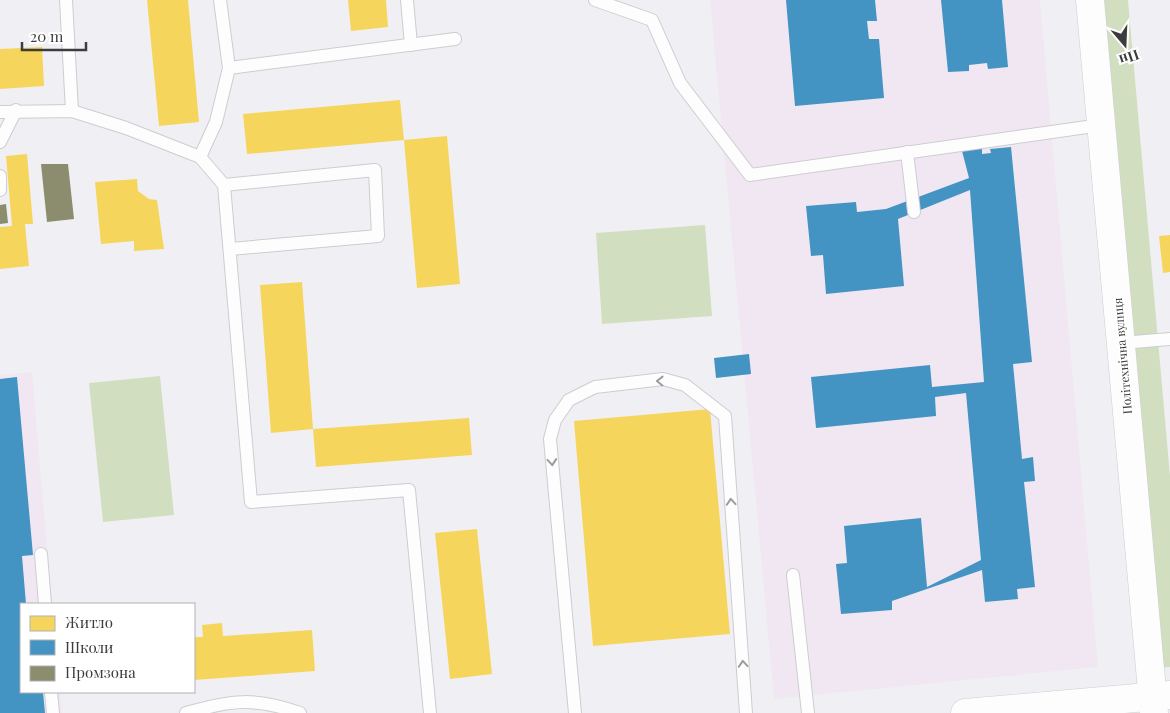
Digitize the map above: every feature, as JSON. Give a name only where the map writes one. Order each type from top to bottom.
[{"type":"street","name":"Політехнічна вулиця","points":[[1090,0],[1121,343],[1159,701]]},
{"type":"street","points":[[966,713],[1159,701]]},
{"type":"lane","points":[[66,0],[72,111]]},
{"type":"lane","points":[[200,157],[216,122],[229,68],[220,0]]},
{"type":"lane","points":[[406,0],[411,45]]},
{"type":"lane","points":[[595,0],[652,20],[680,83],[750,175],[1102,125]]},
{"type":"lane","points":[[229,68],[455,39]]},
{"type":"lane","points":[[0,142],[16,110]]},
{"type":"lane","points":[[0,112],[16,110],[72,111],[126,128],[200,157],[224,184],[251,502],[409,490],[430,713]]},
{"type":"lane","points":[[907,152],[914,212]]},
{"type":"lane","points":[[224,184],[375,170],[378,236],[230,249]]},
{"type":"lane","points":[[0,176],[0,190]]},
{"type":"lane","points":[[1121,343],[1157,338],[1170,339]]},
{"type":"lane","points":[[574,713],[550,439],[554,420],[569,400],[595,386],[663,380],[685,385],[725,416],[746,713]]},
{"type":"lane","points":[[41,554],[45,603]]},
{"type":"lane","points":[[793,575],[808,713]]},
{"type":"lane","points":[[51,693],[53,713]]},
{"type":"lane","points":[[186,713],[219,704],[250,701],[281,706],[300,713]]},
{"type":"shaded area","points":[[710,0],[1040,0],[1098,667],[774,699]]},
{"type":"shaded area","points":[[32,372],[52,603],[20,603],[20,693],[60,693],[62,713],[0,713],[0,375]]},
{"type":"green space","points":[[1090,0],[1128,0],[1170,476],[1170,667],[1150,669]]},
{"type":"green space","points":[[705,225],[712,316],[602,324],[596,233]]},
{"type":"green space","points":[[160,376],[174,515],[103,522],[89,383]]},
{"type":"building: Житло","points":[[147,0],[188,0],[199,122],[159,126]]},
{"type":"building: Житло","points":[[348,0],[386,0],[388,27],[351,31]]},
{"type":"building: Житло","points":[[42,47],[44,86],[0,89],[0,49]]},
{"type":"building: Житло","points":[[400,100],[404,140],[247,154],[243,114]]},
{"type":"building: Житло","points":[[447,136],[460,284],[417,288],[404,140]]},
{"type":"building: Житло","points":[[27,154],[33,224],[25,224],[29,266],[0,269],[0,227],[12,226],[6,156]]},
{"type":"building: Житло","points":[[137,179],[138,191],[149,199],[157,200],[164,249],[134,251],[134,241],[101,244],[95,182]]},
{"type":"building: Житло","points":[[1170,235],[1170,272],[1163,273],[1159,236]]},
{"type":"building: Житло","points":[[302,282],[313,429],[271,433],[260,285]]},
{"type":"building: Житло","points":[[710,409],[730,634],[593,646],[574,421]]},
{"type":"building: Житло","points":[[469,418],[472,455],[316,467],[313,429]]},
{"type":"building: Житло","points":[[477,529],[492,674],[450,679],[435,533]]},
{"type":"building: Житло","points":[[222,623],[223,636],[312,630],[315,671],[195,680],[195,637],[203,637],[202,625]]},
{"type":"building: Школи","points":[[786,0],[875,0],[877,21],[867,21],[869,39],[879,39],[884,98],[795,106]]},
{"type":"building: Школи","points":[[941,0],[1002,0],[1008,67],[988,69],[987,63],[969,65],[969,71],[948,72]]},
{"type":"building: Школи","points":[[982,145],[982,154],[991,153],[990,149],[1011,147],[1032,362],[1013,364],[1022,459],[1033,457],[1035,481],[1024,482],[1035,587],[1017,589],[1018,599],[985,602],[982,570],[892,601],[892,610],[841,614],[836,564],[847,563],[844,526],[921,518],[927,587],[981,560],[966,393],[935,397],[936,416],[816,428],[811,377],[930,365],[932,387],[984,382],[970,190],[898,219],[904,286],[826,294],[823,255],[811,256],[806,206],[856,202],[857,212],[886,209],[969,178],[961,147]]},
{"type":"building: Школи","points":[[749,354],[751,374],[716,378],[714,358]]},
{"type":"building: Школи","points":[[17,377],[33,555],[22,556],[26,603],[20,603],[20,693],[43,693],[45,713],[0,713],[0,379]]},
{"type":"building: Промзона","points":[[41,164],[68,164],[74,219],[47,222]]},
{"type":"building: Промзона","points":[[6,204],[8,223],[0,224],[0,205]]}]
